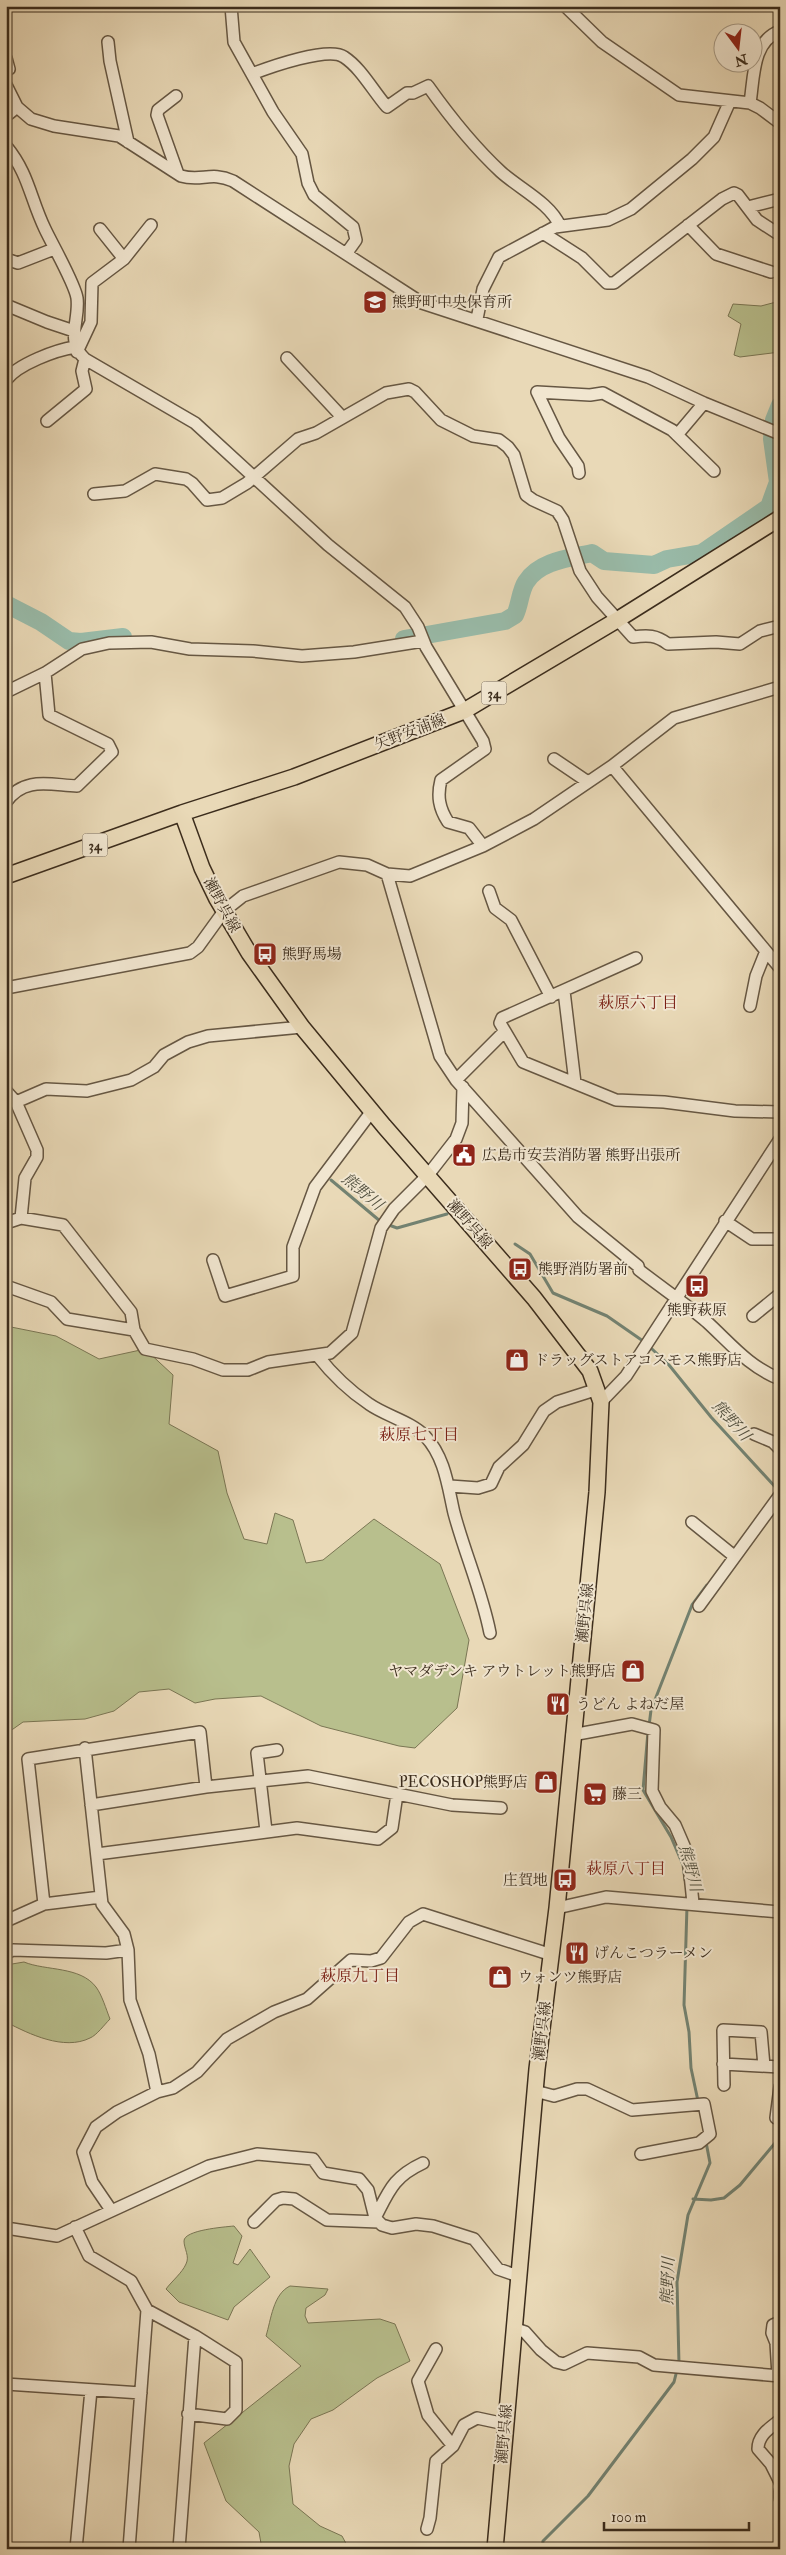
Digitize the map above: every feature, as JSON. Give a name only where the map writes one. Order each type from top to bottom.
[{"type":"main road","name":"矢野安浦線","points":[[6,876],[182,813],[294,777],[464,711],[617,620],[780,518]]},
{"type":"main road","name":"瀬野呉線","points":[[182,813],[202,868],[224,912],[249,953],[302,1027],[372,1112],[534,1298],[590,1370],[599,1396],[597,1492],[572,1735],[557,1908],[535,2091],[495,2549]]},
{"type":"street","points":[[231,6],[234,42],[273,112],[302,154],[308,183],[314,195],[353,227],[356,240],[346,254]]},
{"type":"street","points":[[566,6],[602,42],[679,95],[750,104],[760,108],[780,123]]},
{"type":"street","points":[[750,104],[758,50],[771,34],[780,31]]},
{"type":"street","points":[[108,42],[110,61],[128,142]]},
{"type":"street","points":[[252,74],[314,55],[330,53],[343,56],[351,63],[387,106],[407,93],[413,93],[428,86],[452,120],[467,137],[501,172],[555,215],[560,226]]},
{"type":"street","points":[[6,58],[9,68],[6,71]]},
{"type":"street","points":[[6,85],[16,107],[38,122],[119,136],[178,174],[190,179],[220,175],[233,180],[422,303],[476,319],[494,327],[648,377],[704,403],[775,432]]},
{"type":"street","points":[[176,96],[158,110],[157,115],[178,174]]},
{"type":"street","points":[[476,319],[483,288],[500,256],[560,226],[608,220],[631,209],[692,159],[714,137],[730,101]]},
{"type":"street","points":[[6,116],[16,107]]},
{"type":"street","points":[[6,146],[25,172],[43,226],[77,297],[74,331],[86,389],[47,421]]},
{"type":"street","points":[[543,233],[582,258],[607,283],[614,283],[722,199],[734,193],[738,195],[757,220],[780,235]]},
{"type":"street","points":[[748,208],[780,199]]},
{"type":"street","points":[[79,353],[91,322],[92,283],[124,259],[151,225]]},
{"type":"street","points":[[688,225],[716,254],[771,272]]},
{"type":"street","points":[[100,229],[124,259]]},
{"type":"street","points":[[6,260],[18,263],[54,249]]},
{"type":"street","points":[[6,305],[74,331]]},
{"type":"street","points":[[6,380],[31,362],[60,349],[79,353],[181,413],[212,437],[252,478],[348,562],[405,607],[418,627],[423,641],[483,741],[485,749],[441,780],[439,800],[448,822],[469,828],[483,846]]},
{"type":"street","points":[[287,358],[342,417]]},
{"type":"street","points":[[94,494],[125,491],[155,474],[186,479],[207,500],[214,500],[234,491],[252,478],[298,439],[316,433],[386,392],[409,389],[415,392],[441,420],[473,436],[504,443],[514,455],[526,495],[557,511],[563,520],[580,571],[597,597],[633,636],[651,635],[660,638],[668,644],[716,642],[740,644],[760,631],[780,626]]},
{"type":"street","points":[[579,472],[578,466],[558,438],[537,392],[590,395],[603,393],[639,411],[677,435],[714,472]]},
{"type":"street","points":[[677,435],[704,403]]},
{"type":"street","points":[[6,692],[45,673],[82,649],[121,642],[150,642],[196,650],[253,651],[302,656],[354,652],[423,641]]},
{"type":"street","points":[[6,802],[12,794],[24,786],[40,782],[77,786],[112,752],[108,744],[49,714],[45,673]]},
{"type":"street","points":[[6,988],[190,953],[198,948],[224,912],[243,896],[339,862],[367,864],[387,874],[410,876],[483,846],[534,819],[612,766],[674,718],[780,687]]},
{"type":"street","points":[[554,759],[588,782]]},
{"type":"street","points":[[612,766],[780,968]]},
{"type":"street","points":[[387,874],[440,1056],[460,1083],[578,1217],[674,1298],[707,1323],[741,1356],[764,1373],[780,1379]]},
{"type":"street","points":[[489,891],[495,908],[511,920],[551,997]]},
{"type":"street","points":[[750,1006],[756,976],[766,952]]},
{"type":"street","points":[[636,958],[502,1018],[500,1023],[504,1032],[523,1062],[616,1100],[664,1102],[734,1111],[780,1112]]},
{"type":"street","points":[[564,991],[575,1083]]},
{"type":"street","points":[[16,1102],[46,1089],[87,1091],[131,1080],[154,1067],[164,1055],[188,1042],[208,1036],[302,1027]]},
{"type":"street","points":[[6,1223],[21,1218],[63,1225],[131,1312],[134,1330],[145,1349],[193,1359],[223,1370],[248,1370],[268,1362],[330,1353],[352,1333],[381,1228],[394,1209],[428,1175],[456,1139],[462,1123],[460,1083],[504,1032]]},
{"type":"street","points":[[6,1092],[16,1102],[37,1150],[37,1157],[26,1178],[21,1218]]},
{"type":"street","points":[[213,1260],[225,1296],[293,1276],[294,1247],[315,1187],[372,1112]]},
{"type":"street","points":[[450,1486],[478,1488],[491,1484],[499,1468],[523,1445],[544,1411],[557,1402],[599,1396],[626,1376],[674,1298],[780,1139]]},
{"type":"street","points":[[725,1221],[752,1238],[780,1240]]},
{"type":"street","points":[[6,1286],[51,1302],[67,1319],[134,1330]]},
{"type":"street","points":[[753,1316],[780,1294]]},
{"type":"street","points":[[317,1355],[336,1378],[370,1405],[425,1436],[439,1457],[450,1486],[454,1513],[484,1604],[490,1633]]},
{"type":"street","points":[[754,1434],[773,1442],[780,1449]]},
{"type":"street","points":[[699,1606],[780,1495]]},
{"type":"street","points":[[692,1522],[734,1556]]},
{"type":"street","points":[[572,1735],[632,1724],[654,1730],[652,1791],[660,1808],[676,1825],[688,1855],[693,1903]]},
{"type":"street","points":[[44,1904],[28,1759],[85,1748],[200,1732],[206,1787]]},
{"type":"street","points":[[85,1748],[102,1904],[124,1934],[128,1950],[130,2000],[148,2054],[157,2092]]},
{"type":"street","points":[[266,1831],[257,1753],[277,1750]]},
{"type":"street","points":[[91,1805],[206,1787],[308,1776],[452,1805],[501,1808]]},
{"type":"street","points":[[97,1854],[297,1828],[378,1839],[392,1828],[397,1794]]},
{"type":"street","points":[[557,1908],[606,1897],[780,1912]]},
{"type":"street","points":[[6,1921],[44,1904],[101,1898]]},
{"type":"street","points":[[111,2210],[92,2182],[83,2152],[96,2127],[117,2112],[157,2092],[173,2088],[197,2072],[227,2039],[274,2012],[307,1999],[351,1960],[371,1962],[381,1958],[409,1922],[423,1914],[552,1955]]},
{"type":"street","points":[[6,1953],[13,1950],[106,1953],[128,1950]]},
{"type":"street","points":[[724,2085],[723,2030],[761,2032],[764,2066]]},
{"type":"street","points":[[723,2064],[780,2067]]},
{"type":"street","points":[[776,2118],[780,2087]]},
{"type":"street","points":[[535,2091],[554,2096],[577,2089],[587,2089],[632,2110],[704,2104],[710,2134],[699,2143],[641,2154]]},
{"type":"street","points":[[6,2228],[57,2236],[75,2226],[209,2166],[257,2154],[313,2158],[323,2173],[359,2179],[368,2190],[377,2220]]},
{"type":"street","points":[[377,2220],[391,2187],[405,2171],[423,2163]]},
{"type":"street","points":[[254,2222],[276,2200],[283,2198],[294,2199],[327,2220],[377,2220],[392,2228],[416,2224],[433,2226],[474,2239],[498,2269],[518,2276]]},
{"type":"street","points":[[75,2226],[89,2256],[131,2282],[147,2310],[195,2336],[236,2362],[236,2410],[227,2419],[188,2414]]},
{"type":"street","points":[[129,2549],[147,2310]]},
{"type":"street","points":[[513,2328],[525,2332],[541,2350],[556,2362],[564,2364],[587,2353],[639,2357],[654,2365],[779,2376],[776,2342],[772,2334],[773,2325],[780,2322]]},
{"type":"street","points":[[179,2549],[195,2336]]},
{"type":"street","points":[[436,2349],[418,2381],[428,2415],[453,2446]]},
{"type":"street","points":[[6,2384],[141,2393]]},
{"type":"street","points":[[76,2549],[91,2390]]},
{"type":"street","points":[[427,2529],[430,2518],[436,2461],[453,2446],[464,2425],[477,2418],[505,2424]]},
{"type":"street","points":[[780,2420],[763,2434],[758,2441],[758,2449],[771,2464],[780,2482]]},
{"type":"street","points":[[780,2491],[780,2498]]},
{"type":"green space","points":[[780,301],[780,352],[740,357],[734,355],[741,324],[728,316],[733,304],[761,306]]},
{"type":"green space","points":[[6,1326],[56,1336],[99,1359],[145,1349],[173,1375],[169,1424],[218,1451],[227,1493],[244,1539],[267,1544],[275,1513],[293,1520],[306,1563],[323,1560],[374,1519],[440,1564],[469,1640],[457,1708],[415,1748],[399,1746],[321,1726],[261,1696],[215,1699],[195,1703],[169,1689],[139,1692],[114,1711],[85,1719],[23,1722],[6,1734]]},
{"type":"green space","points":[[24,1962],[72,1972],[89,1980],[100,1994],[110,2019],[93,2037],[80,2042],[69,2043],[36,2036],[6,2022],[6,1965]]},
{"type":"green space","points":[[234,2226],[242,2236],[233,2263],[238,2265],[250,2249],[270,2277],[234,2307],[228,2320],[179,2302],[166,2289],[186,2264],[187,2258],[184,2241],[186,2237],[205,2230]]},
{"type":"green space","points":[[290,2286],[328,2289],[325,2295],[306,2308],[305,2316],[308,2323],[380,2319],[395,2324],[410,2361],[377,2378],[333,2410],[311,2419],[294,2444],[289,2466],[293,2504],[320,2526],[342,2536],[349,2549],[262,2549],[259,2532],[226,2501],[204,2443],[301,2366],[266,2336],[276,2301],[284,2290]]},
{"type":"waterway","points":[[404,639],[505,621],[515,615],[524,586],[532,575],[547,565],[565,559],[592,553],[604,561],[654,565],[667,559],[702,553],[769,507],[778,482],[772,439],[774,420],[780,405]]},
{"type":"waterway","points":[[6,604],[41,622],[69,641],[81,642],[123,637]]},
{"type":"waterway","name":"熊野川","points":[[331,1180],[380,1221]]},
{"type":"waterway","name":"熊野川","points":[[389,1225],[397,1228],[447,1214]]},
{"type":"waterway","name":"熊野川","points":[[515,1244],[530,1254],[553,1293],[607,1316],[643,1341]]},
{"type":"waterway","name":"熊野川","points":[[652,1349],[669,1365],[711,1417],[778,1490],[776,1492]]},
{"type":"waterway","name":"熊野川","points":[[649,1726],[651,1710],[692,1605],[707,1585]]},
{"type":"waterway","name":"熊野川","points":[[648,1732],[643,1790],[671,1837],[683,1865],[685,1880]]},
{"type":"waterway","name":"熊野川","points":[[687,1906],[684,2005],[689,2032],[691,2068],[698,2101]]},
{"type":"waterway","points":[[693,2199],[711,2200],[724,2198],[740,2185],[780,2137]]},
{"type":"waterway","name":"熊野川","points":[[679,2364],[677,2282],[688,2215],[710,2163],[706,2142]]},
{"type":"waterway","name":"熊野川","points":[[542,2549],[543,2541],[588,2496],[674,2382],[677,2370]]},
{"type":"place","name":"熊野町中央保育所","points":[[375,302]]},
{"type":"place","name":"熊野馬場","points":[[265,954]]},
{"type":"place","name":"広島市安芸消防署 熊野出張所","points":[[464,1155]]},
{"type":"place","name":"熊野消防署前","points":[[520,1269]]},
{"type":"place","name":"熊野萩原","points":[[697,1286]]},
{"type":"place","name":"ドラッグストアコスモス熊野店","points":[[517,1360]]},
{"type":"place","name":"ヤマダデンキ アウトレット熊野店","points":[[633,1671]]},
{"type":"place","name":"うどん よねだ屋","points":[[558,1704]]},
{"type":"place","name":"PECOSHOP熊野店","points":[[546,1782]]},
{"type":"place","name":"藤三","points":[[595,1794]]},
{"type":"place","name":"庄賀地","points":[[565,1880]]},
{"type":"place","name":"げんこつラーメン","points":[[577,1953]]},
{"type":"place","name":"ウォンツ熊野店","points":[[500,1977]]},
{"type":"district","name":"萩原六丁目","points":[[638,1002]]},
{"type":"district","name":"萩原七丁目","points":[[419,1434]]},
{"type":"district","name":"萩原八丁目","points":[[626,1868]]},
{"type":"district","name":"萩原九丁目","points":[[360,1975]]}]
